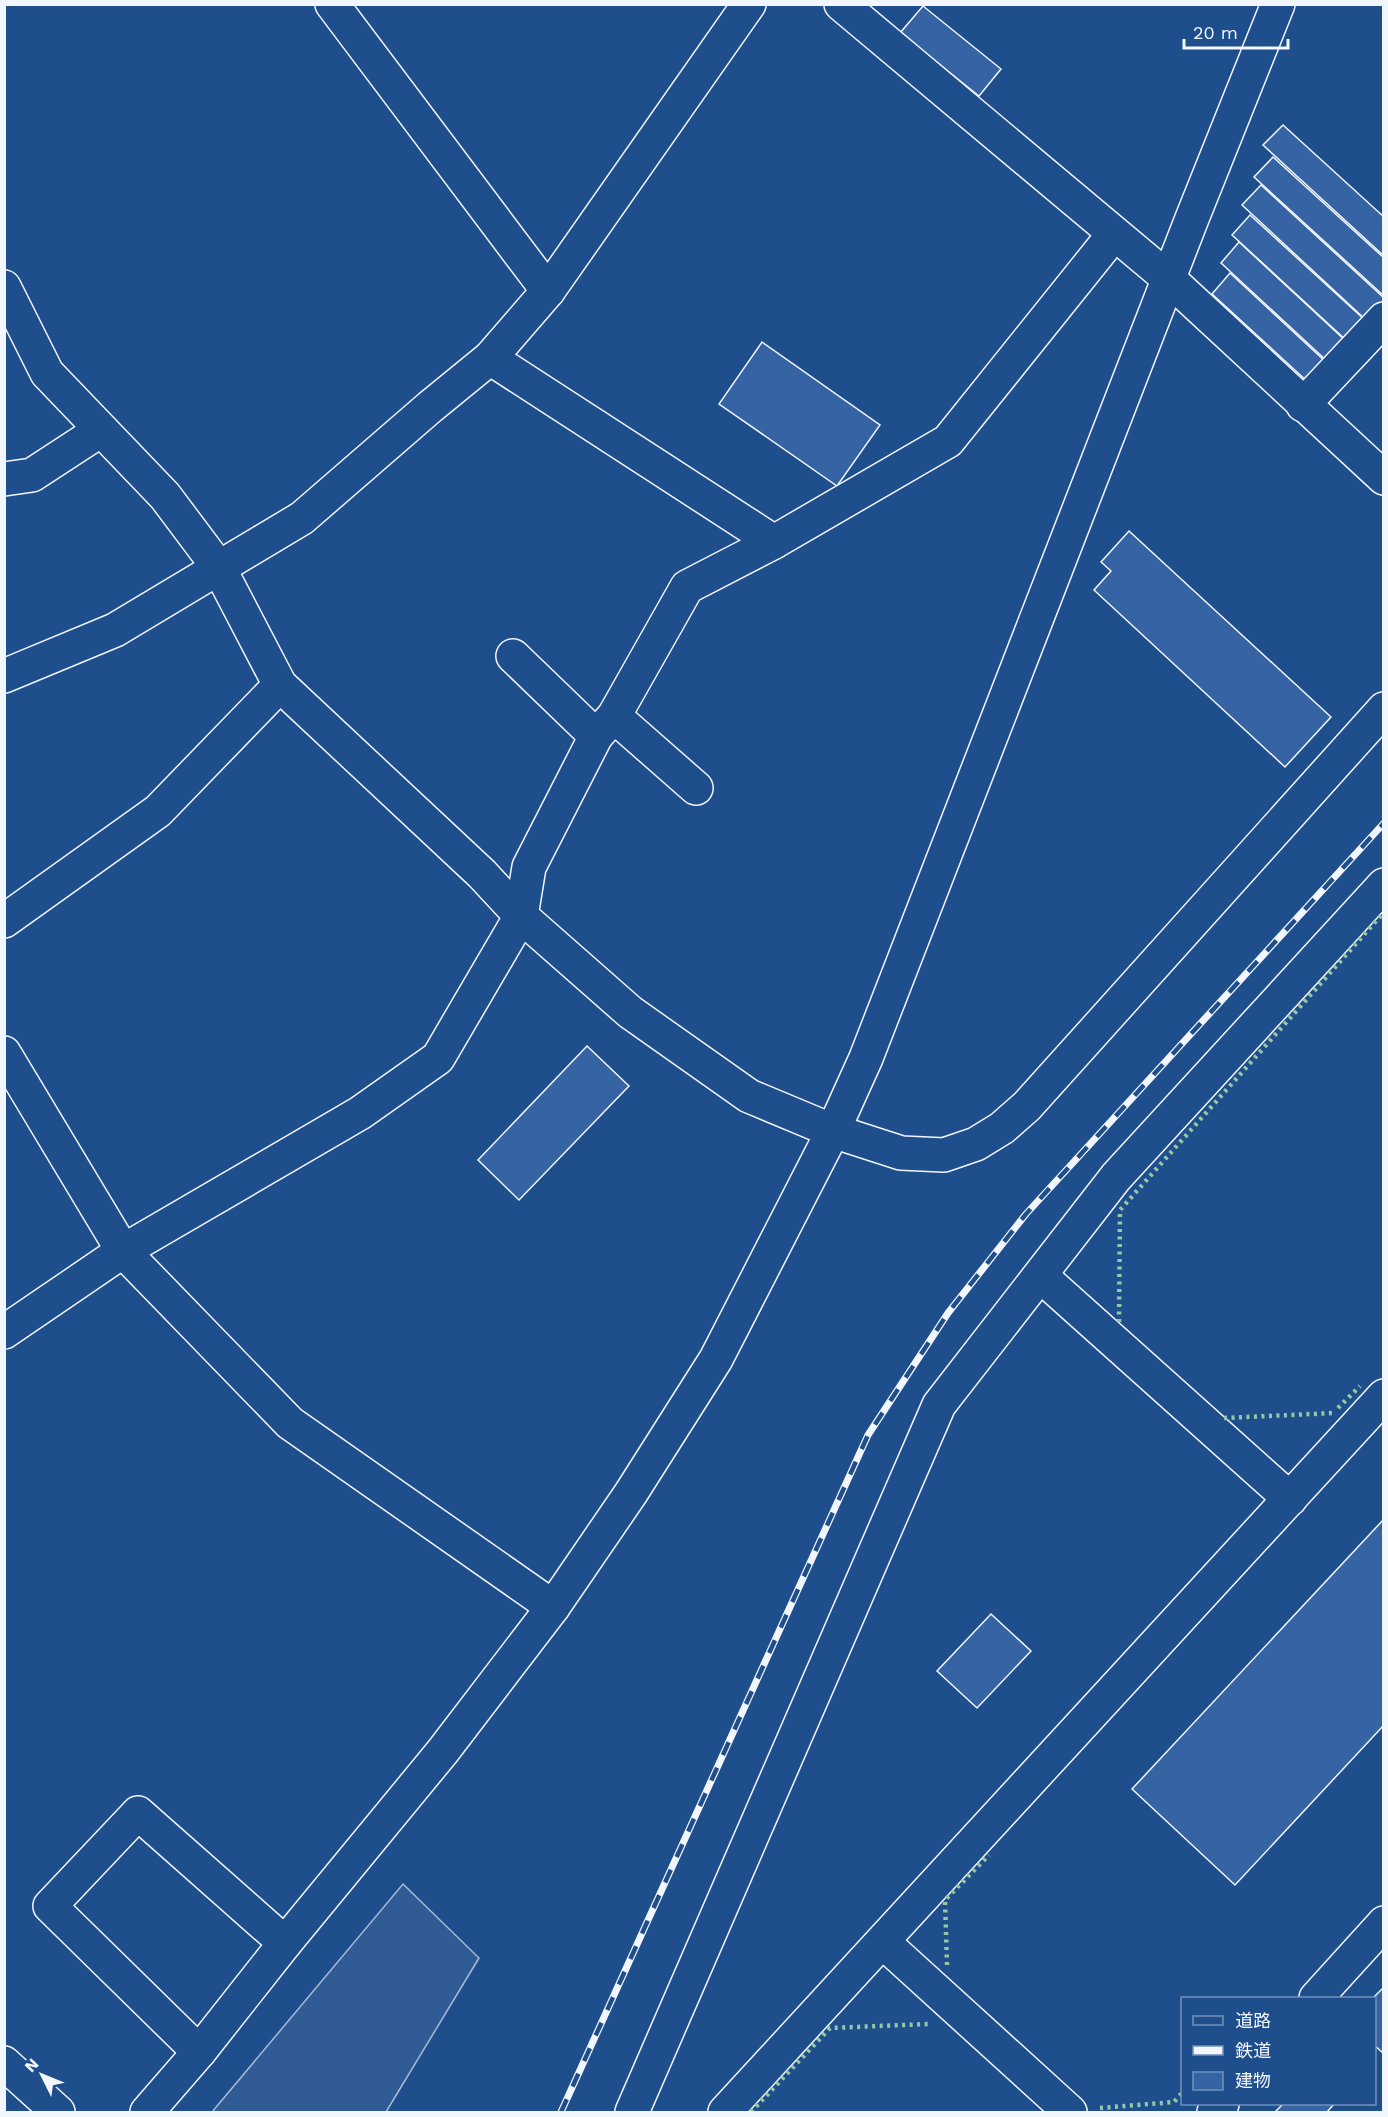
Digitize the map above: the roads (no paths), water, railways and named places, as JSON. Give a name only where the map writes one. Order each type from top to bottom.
[{"type":"street","points":[[332,4],[548,291]]},
{"type":"street","points":[[4,676],[115,630],[302,518],[490,358],[548,291],[749,4]]},
{"type":"street","points":[[841,4],[1169,279],[1383,478]]},
{"type":"street","points":[[147,2112],[199,2052],[285,1943],[443,1751],[553,1606],[631,1493],[716,1359],[832,1131],[866,1058],[1278,4]]},
{"type":"street","points":[[4,1332],[123,1251],[360,1113],[438,1058],[521,916],[529,867],[604,726],[687,587],[774,542],[948,441],[1114,234]]},
{"type":"street","points":[[4,287],[47,373],[165,496],[219,568],[280,685],[482,874],[521,916],[630,1012],[749,1096],[832,1131],[901,1153],[944,1155],[976,1144],[1002,1128],[1027,1107],[1383,709]]},
{"type":"street","points":[[1303,405],[1383,319]]},
{"type":"street","points":[[490,358],[774,542]]},
{"type":"street","points":[[4,479],[32,475],[101,430]]},
{"type":"street","points":[[513,656],[604,726],[696,788]]},
{"type":"street","points":[[4,921],[158,811],[280,685]]},
{"type":"street","points":[[632,2112],[939,1405],[1116,1177],[1383,885]]},
{"type":"street","points":[[4,1053],[123,1251],[290,1423],[553,1606]]},
{"type":"street","points":[[1041,1276],[1290,1499]]},
{"type":"street","points":[[725,2112],[1383,1396]]},
{"type":"street","points":[[199,2052],[50,1906],[138,1813],[285,1943]]},
{"type":"street","points":[[1317,1997],[1383,1923]]},
{"type":"street","points":[[883,1942],[1070,2112]]},
{"type":"street","points":[[4,2063],[58,2112]]},
{"type":"railway","points":[[561,2112],[868,1435],[948,1313],[1026,1214],[1384,823]]}]
